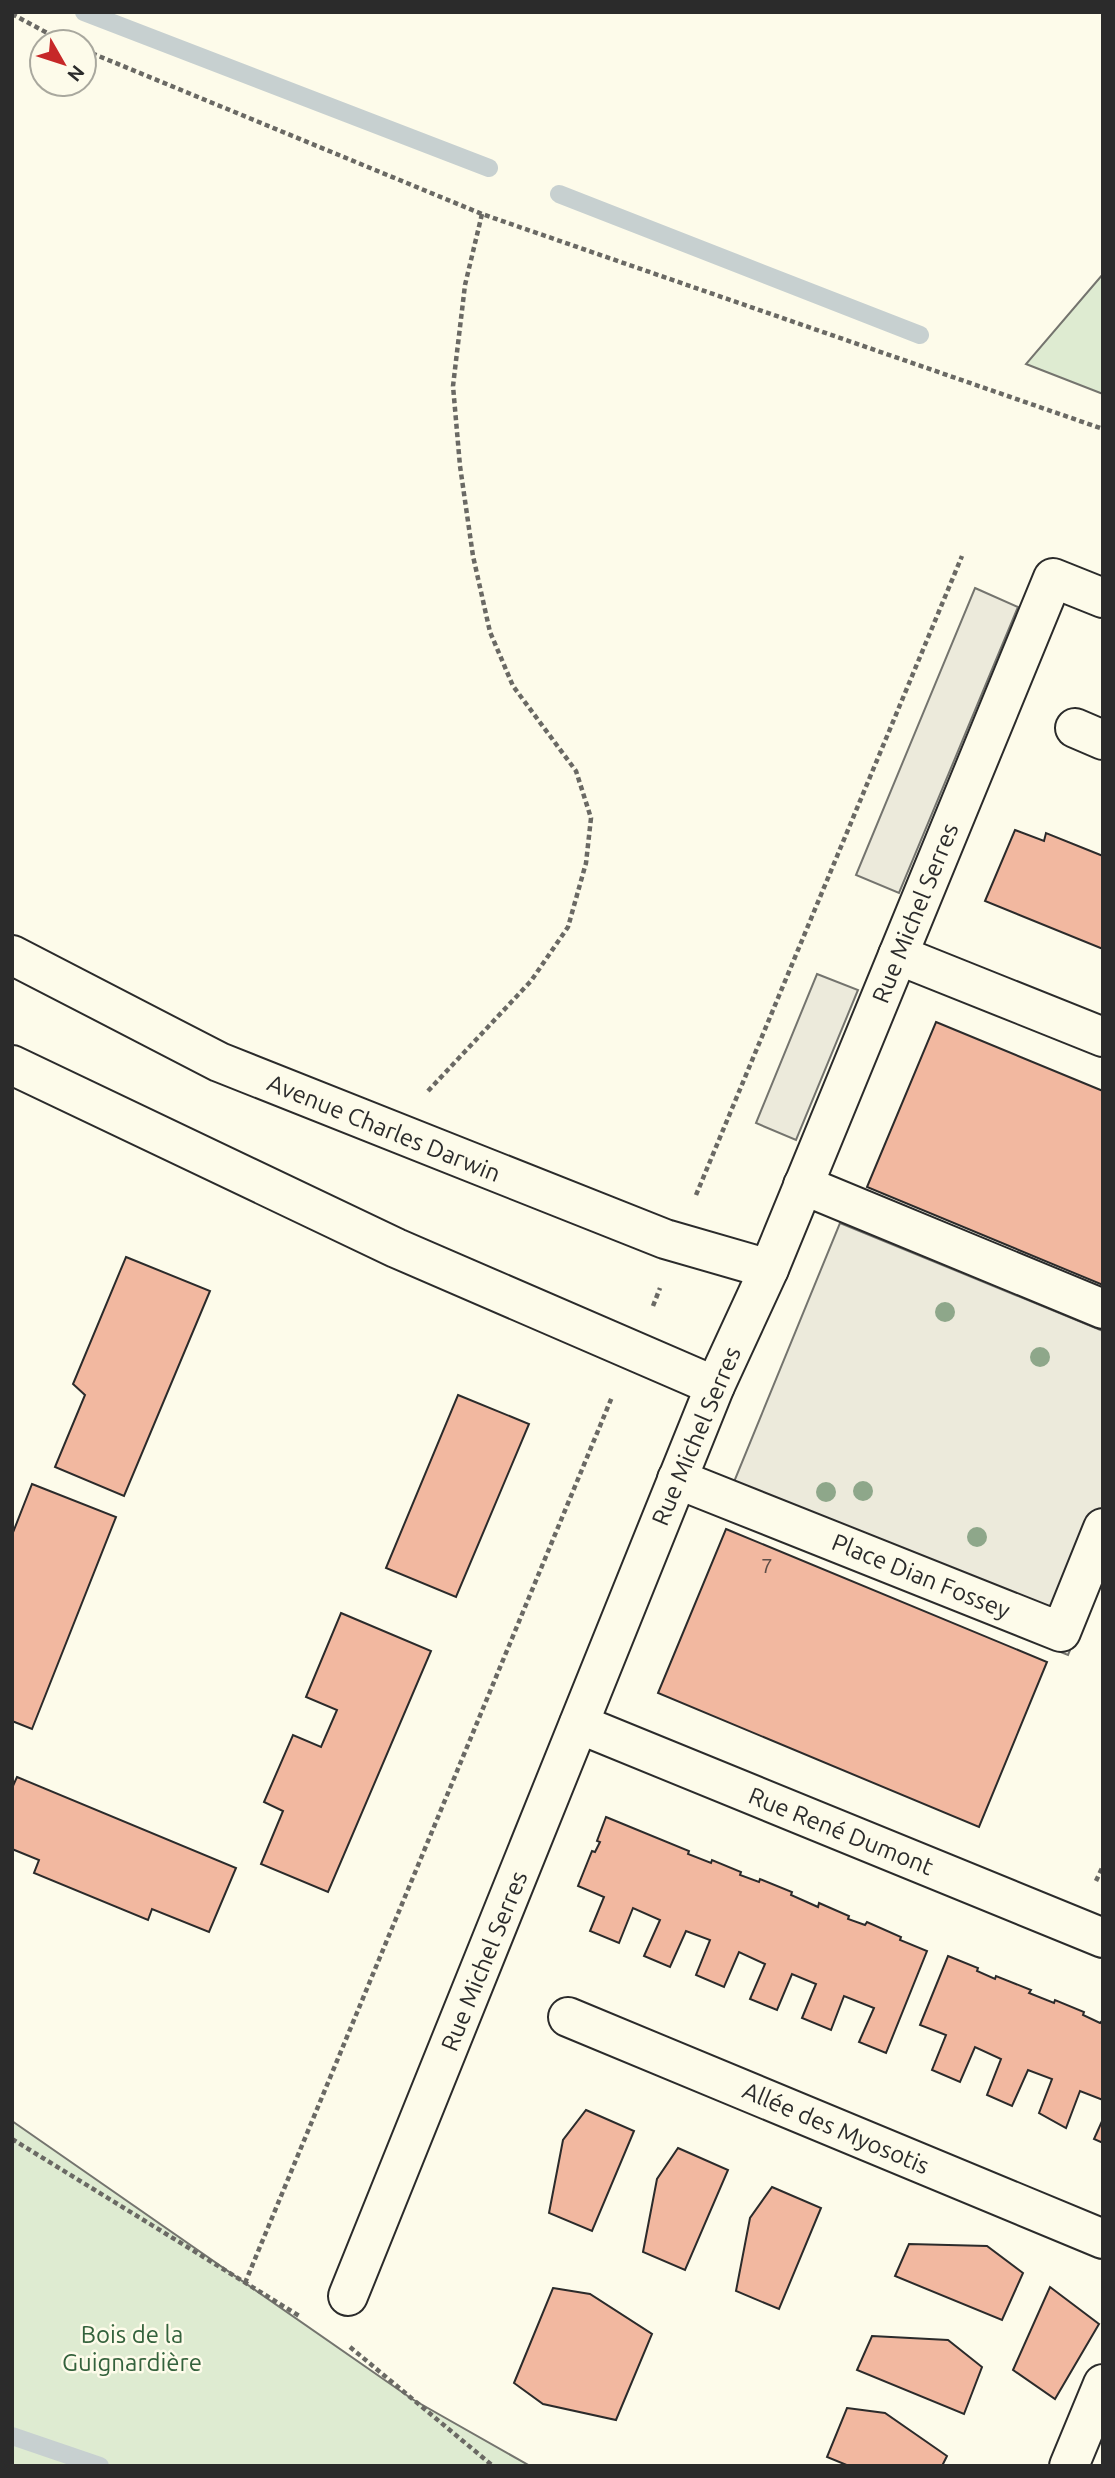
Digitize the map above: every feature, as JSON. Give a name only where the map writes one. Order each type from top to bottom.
[{"type":"street","name":"Rue Michel Serres","points":[[348,2296],[715,1386],[769,1269],[1054,579],[1103,598]]},
{"type":"street","points":[[898,954],[1103,1037]]},
{"type":"street","name":"Avenue Charles Darwin","points":[[12,955],[219,1062],[676,1242],[769,1269]]},
{"type":"street","points":[[12,1065],[396,1248],[715,1386]]},
{"type":"street","points":[[803,1185],[1103,1309]]},
{"type":"street","name":"Place Dian Fossey","points":[[677,1479],[1061,1632],[1103,1528]]},
{"type":"street","name":"Rue René Dumont","points":[[579,1724],[1103,1938]]},
{"type":"street","name":"Allée des Myosotis","points":[[568,2017],[1103,2239]]},
{"type":"street","points":[[1069,2466],[1103,2384]]},
{"type":"path","points":[[12,14],[38,28]]},
{"type":"path","points":[[98,56],[482,214],[1103,429]]},
{"type":"path","points":[[395,1133],[436,1080],[531,981],[568,928],[586,863],[590,830],[591,818],[576,771],[513,686],[491,632],[473,556],[460,466],[453,386],[465,285],[482,214]]},
{"type":"path","points":[[245,2283],[611,1398],[652,1309],[676,1242],[962,556]]},
{"type":"path","points":[[1095,1884],[1103,1866]]},
{"type":"path","points":[[12,2140],[302,2317]]},
{"type":"path","points":[[346,2345],[358,2351],[493,2466]]},
{"type":"green space","points":[[1103,274],[1103,394],[1026,364]]},
{"type":"green space","name":"Bois de la Guignardière","points":[[12,2121],[412,2399],[530,2466],[12,2466]]},
{"type":"shaded area","points":[[975,588],[1018,607],[899,893],[856,875]]},
{"type":"shaded area","points":[[817,974],[858,990],[796,1140],[756,1123]]},
{"type":"shaded area","points":[[840,1223],[1103,1331],[1103,1572],[1068,1655],[720,1516]]},
{"type":"building","points":[[1015,830],[1044,841],[1046,833],[1103,856],[1103,949],[985,901]]},
{"type":"building","points":[[936,1022],[1103,1091],[1103,1285],[867,1187]]},
{"type":"building","points":[[126,1257],[210,1291],[124,1496],[55,1467],[85,1395],[73,1384]]},
{"type":"building","points":[[458,1395],[529,1424],[456,1597],[386,1568]]},
{"type":"building","points":[[32,1484],[116,1517],[32,1729],[12,1721],[12,1535]]},
{"type":"building","points":[[726,1529],[1047,1662],[979,1827],[658,1693]]},
{"type":"building","points":[[341,1613],[431,1651],[328,1892],[261,1864],[283,1811],[264,1802],[293,1735],[321,1747],[337,1710],[306,1697]]},
{"type":"building","points":[[17,1777],[236,1868],[209,1932],[152,1909],[148,1920],[34,1873],[39,1860],[12,1849],[12,1788]]},
{"type":"building","points":[[606,1817],[689,1851],[688,1854],[741,1872],[740,1875],[759,1882],[760,1879],[792,1892],[791,1895],[818,1907],[819,1903],[849,1916],[848,1919],[865,1925],[867,1922],[927,1951],[886,2053],[859,2042],[874,2008],[844,1996],[831,2030],[802,2018],[816,1984],[792,1974],[777,2010],[750,1999],[765,1964],[739,1952],[724,1987],[696,1975],[710,1940],[686,1931],[670,1967],[644,1956],[660,1920],[633,1908],[619,1943],[590,1931],[604,1897],[578,1886],[592,1851],[595,1852],[600,1842],[597,1841]]},
{"type":"building","points":[[948,1956],[978,1968],[977,1971],[995,1979],[996,1976],[1031,1990],[1029,1993],[1084,2012],[1083,2015],[1100,2023],[1103,2020],[1103,2100],[1080,2091],[1066,2128],[1039,2113],[1052,2079],[1028,2070],[1012,2106],[987,2095],[1001,2059],[975,2047],[960,2082],[932,2070],[946,2035],[920,2025]]},
{"type":"building","points":[[586,2110],[634,2131],[592,2231],[549,2213],[563,2140]]},
{"type":"building","points":[[1103,2119],[1103,2143],[1094,2139]]},
{"type":"building","points":[[678,2148],[728,2170],[685,2270],[643,2252],[657,2179]]},
{"type":"building","points":[[772,2187],[821,2208],[779,2309],[736,2291],[750,2218]]},
{"type":"building","points":[[909,2244],[987,2246],[1023,2273],[1002,2320],[895,2276]]},
{"type":"building","points":[[1050,2287],[1099,2324],[1055,2399],[1013,2370]]},
{"type":"building","points":[[553,2288],[590,2294],[652,2334],[616,2420],[543,2404],[514,2383]]},
{"type":"building","points":[[872,2336],[948,2340],[982,2367],[964,2414],[857,2370]]},
{"type":"building","points":[[847,2408],[885,2413],[947,2456],[942,2466],[849,2466],[827,2457]]},
{"type":"waterway","points":[[84,12],[489,168]]},
{"type":"waterway","points":[[559,194],[920,335]]},
{"type":"waterway","points":[[12,2436],[100,2466]]}]
